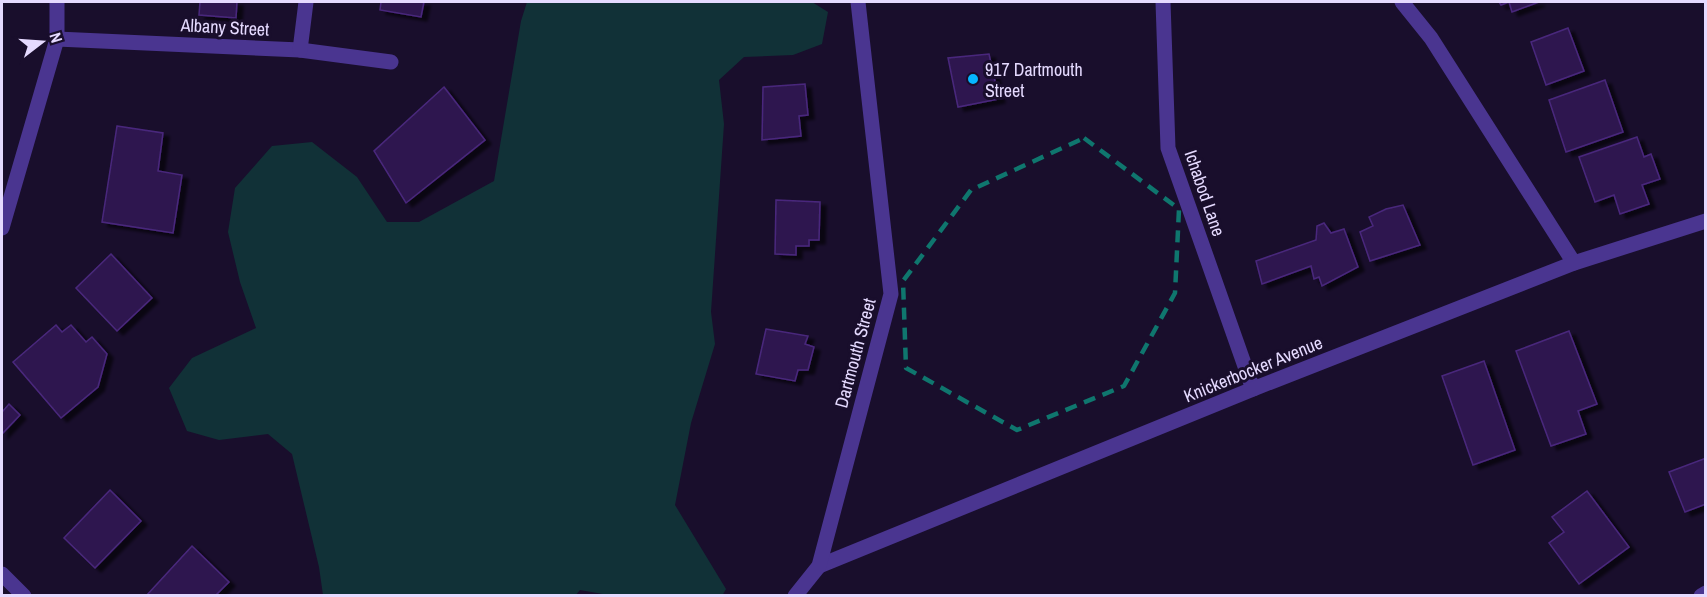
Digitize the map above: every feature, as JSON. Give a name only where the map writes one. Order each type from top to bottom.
[{"type":"street","points":[[2,228],[57,39],[57,2]]},
{"type":"street","points":[[300,50],[306,2]]},
{"type":"street","name":"Dartmouth Street","points":[[795,596],[819,566],[891,294],[858,2]]},
{"type":"street","name":"Ichabod Lane","points":[[1163,2],[1168,148],[1253,389]]},
{"type":"street","points":[[1402,2],[1431,38],[1574,263]]},
{"type":"street","name":"Albany Street","points":[[57,39],[300,50],[391,62]]},
{"type":"street","name":"Knickerbocker Avenue","points":[[819,566],[1253,389],[1574,263],[1706,221]]},
{"type":"street","points":[[2,574],[24,596]]},
{"type":"street","points":[[1701,596],[1706,593]]},
{"type":"highlighted area","points":[[1084,138],[1179,209],[1175,293],[1124,386],[1017,430],[906,368],[903,281],[971,190]]},
{"type":"green space","points":[[527,2],[812,2],[828,12],[822,44],[793,55],[744,57],[719,80],[724,124],[711,312],[715,344],[691,423],[675,505],[726,589],[722,596],[614,596],[580,590],[575,596],[323,595],[319,567],[292,454],[268,434],[219,440],[187,431],[169,388],[192,358],[256,328],[240,282],[228,232],[235,188],[272,146],[312,142],[357,177],[387,222],[419,222],[494,181],[521,21]]},
{"type":"building","points":[[200,2],[237,2],[236,18],[199,15]]},
{"type":"building","points":[[381,2],[424,2],[421,17],[380,10]]},
{"type":"building","points":[[1509,2],[1539,2],[1512,12]]},
{"type":"building","points":[[1568,28],[1584,71],[1546,85],[1531,42]]},
{"type":"building","name":"917 Dartmouth Street","points":[[989,54],[999,99],[958,107],[948,58]]},
{"type":"building","points":[[1605,80],[1623,132],[1566,152],[1549,100]]},
{"type":"building","points":[[805,84],[808,115],[799,116],[801,136],[762,140],[763,87]]},
{"type":"building","points":[[444,87],[485,140],[406,203],[374,151]]},
{"type":"building","points":[[117,126],[163,133],[158,171],[182,175],[173,233],[102,222]]},
{"type":"building","points":[[1637,137],[1644,157],[1651,154],[1660,179],[1642,185],[1649,204],[1620,214],[1614,195],[1595,202],[1579,157]]},
{"type":"building","points":[[776,200],[820,202],[819,240],[809,240],[809,246],[796,246],[796,255],[775,254]]},
{"type":"building","points":[[1403,205],[1420,245],[1370,261],[1360,232],[1373,226],[1369,217],[1386,209]]},
{"type":"building","points":[[1324,223],[1331,233],[1344,229],[1358,267],[1322,286],[1319,277],[1314,279],[1311,266],[1262,284],[1256,261],[1316,240],[1317,226]]},
{"type":"building","points":[[111,254],[152,298],[117,331],[76,288]]},
{"type":"building","points":[[56,325],[62,332],[71,325],[86,342],[92,337],[107,354],[98,387],[61,418],[13,362]]},
{"type":"building","points":[[766,329],[808,336],[805,344],[814,347],[808,370],[798,370],[795,381],[756,374]]},
{"type":"building","points":[[1569,331],[1597,404],[1578,411],[1586,434],[1551,446],[1516,351]]},
{"type":"building","points":[[1484,361],[1515,450],[1473,465],[1442,376]]},
{"type":"building","points":[[9,404],[20,415],[2,434],[2,410]]},
{"type":"building","points":[[1706,458],[1706,504],[1685,512],[1669,472]]},
{"type":"building","points":[[110,490],[141,521],[95,568],[64,538]]},
{"type":"building","points":[[1587,491],[1629,547],[1579,584],[1549,543],[1564,532],[1552,517]]},
{"type":"building","points":[[192,546],[229,582],[215,596],[146,596]]},
{"type":"place","name":"917 Dartmouth Street","points":[[973,79]]}]
